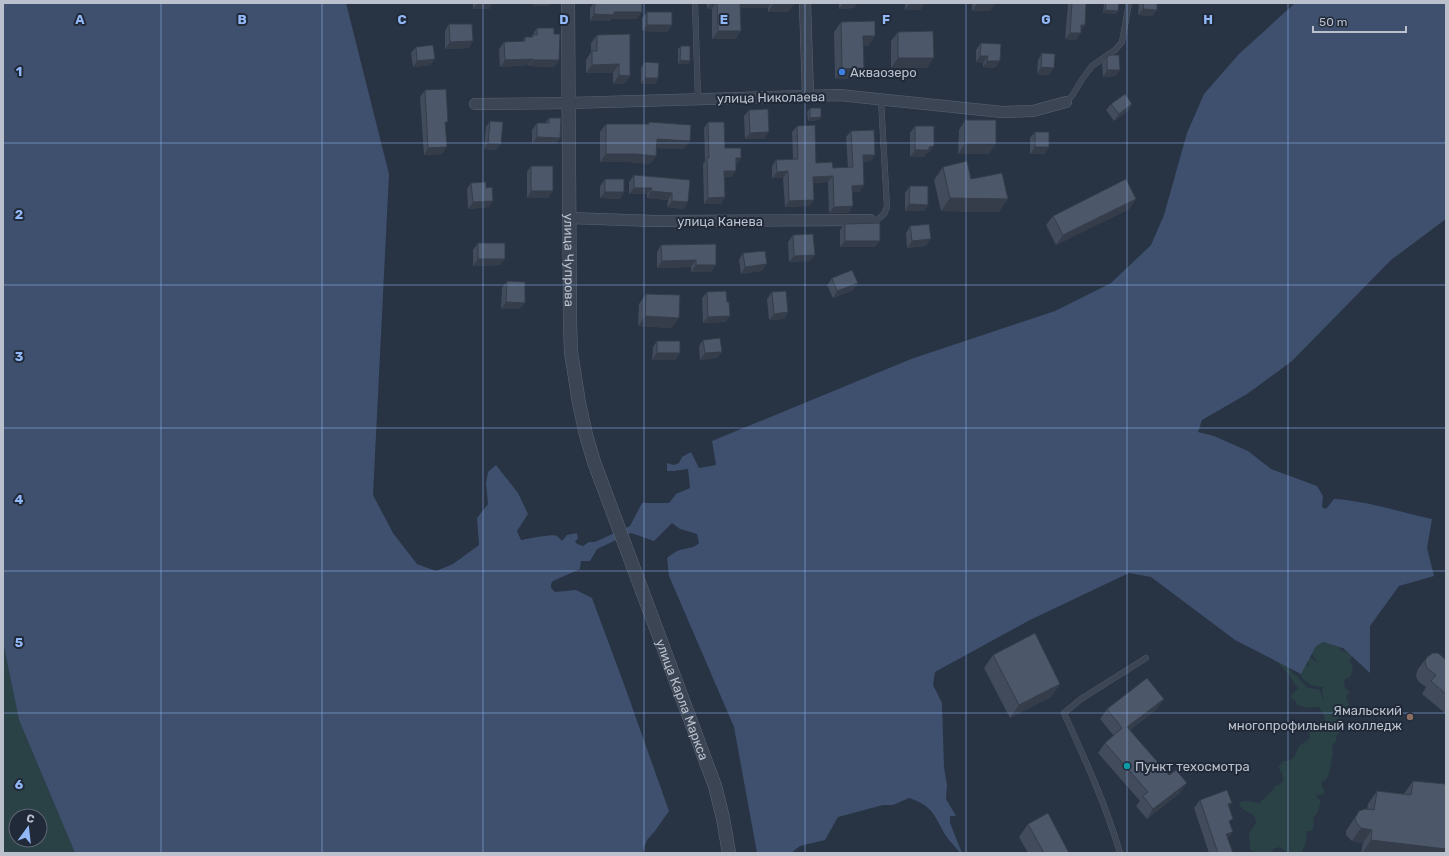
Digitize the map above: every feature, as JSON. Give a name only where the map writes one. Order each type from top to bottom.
[{"type":"street","name":"улица Чупрова","points":[[568,3],[570,103],[570,323],[574,378],[586,435],[594,462],[627,549]]},
{"type":"street","points":[[805,3],[808,96]]},
{"type":"street","name":"улица Николаева","points":[[474,104],[570,103],[839,95],[1002,112],[1033,111],[1066,102]]},
{"type":"street","name":"улица Канева","points":[[570,218],[654,221],[870,220]]},
{"type":"street","name":"улица Карла Маркса","points":[[627,549],[715,786],[723,818],[729,853]]},
{"type":"lane","points":[[695,3],[698,99]]},
{"type":"lane","points":[[1066,102],[1072,96],[1092,66],[1115,50],[1122,42],[1129,3]]},
{"type":"lane","points":[[870,220],[877,220],[884,214],[887,207],[881,100]]},
{"type":"lane","points":[[1120,853],[1098,794],[1064,713],[1080,698],[1146,658]]},
{"type":"green space","points":[[1320,639],[1340,646],[1341,650],[1351,654],[1352,657],[1350,661],[1353,666],[1351,676],[1344,680],[1345,688],[1350,692],[1346,697],[1349,704],[1348,708],[1340,713],[1338,728],[1340,733],[1336,736],[1336,742],[1333,744],[1333,756],[1328,777],[1321,783],[1325,792],[1322,795],[1316,795],[1321,801],[1317,814],[1313,817],[1314,824],[1312,831],[1306,831],[1305,847],[1303,847],[1301,853],[1288,853],[1280,847],[1273,849],[1272,853],[1258,853],[1250,850],[1249,839],[1250,831],[1256,823],[1255,817],[1239,806],[1240,802],[1248,801],[1259,803],[1275,786],[1280,784],[1283,780],[1282,773],[1278,767],[1283,761],[1289,761],[1294,757],[1299,746],[1310,738],[1308,729],[1321,726],[1325,722],[1319,707],[1302,707],[1296,704],[1296,701],[1291,698],[1292,694],[1298,689],[1292,679],[1276,660],[1287,664],[1292,673],[1296,675],[1308,688],[1320,690],[1324,702],[1322,691],[1323,687],[1310,685],[1302,678],[1297,668],[1294,655],[1310,667],[1302,651],[1317,662],[1308,648]]},
{"type":"green space","points":[[3,642],[19,720],[75,853],[3,853]]},
{"type":"water","points":[[3,3],[346,3],[389,174],[373,495],[393,533],[417,564],[436,571],[453,564],[479,545],[477,518],[488,504],[486,483],[488,472],[496,465],[518,493],[528,514],[517,531],[521,540],[555,535],[562,541],[567,535],[577,533],[578,539],[575,541],[577,544],[583,546],[589,542],[595,542],[630,526],[642,503],[669,503],[676,494],[690,488],[688,469],[667,471],[667,463],[674,465],[679,463],[682,457],[691,452],[699,468],[716,465],[712,441],[911,359],[1055,311],[1111,283],[1151,245],[1164,215],[1187,133],[1204,94],[1239,54],[1295,3],[1446,3],[1446,219],[1391,260],[1292,361],[1247,394],[1202,420],[1198,432],[1214,436],[1248,451],[1271,469],[1317,486],[1323,496],[1322,507],[1326,509],[1334,499],[1346,500],[1371,504],[1432,519],[1427,548],[1434,576],[1399,586],[1370,626],[1370,673],[1343,648],[1323,642],[1316,646],[1301,674],[1235,640],[1151,577],[1129,573],[1030,620],[935,672],[933,685],[942,703],[944,767],[947,785],[946,799],[956,816],[950,816],[950,823],[962,853],[960,853],[947,837],[930,810],[922,803],[909,798],[893,805],[883,805],[838,817],[825,840],[800,846],[791,853],[757,853],[734,727],[669,576],[667,558],[677,551],[692,548],[697,545],[699,543],[697,534],[680,529],[672,523],[654,541],[631,533],[597,549],[590,561],[581,561],[580,569],[553,581],[551,584],[551,588],[555,592],[576,590],[592,598],[669,811],[647,840],[642,853],[75,853],[19,720],[3,642]]},
{"type":"building","points":[[595,3],[642,3],[642,12],[614,12],[614,15],[594,14]]},
{"type":"building","points":[[717,3],[740,3],[741,31],[718,31]]},
{"type":"building","points":[[794,3],[794,4],[773,4]]},
{"type":"building","points":[[995,3],[995,4],[977,4]]},
{"type":"building","points":[[1072,3],[1086,3],[1085,25],[1081,25],[1081,33],[1070,33]]},
{"type":"building","points":[[1106,3],[1119,3],[1118,11],[1105,10]]},
{"type":"building","points":[[1144,3],[1157,3],[1157,10],[1143,9]]},
{"type":"building","points":[[647,12],[672,12],[672,25],[647,25]]},
{"type":"building","points":[[875,21],[875,36],[863,36],[864,68],[842,69],[841,22]]},
{"type":"building","points":[[449,24],[472,24],[473,41],[450,42]]},
{"type":"building","points":[[537,28],[554,28],[554,34],[560,34],[559,60],[505,60],[504,42],[525,41],[525,37],[533,37],[533,34],[537,35]]},
{"type":"building","points":[[933,31],[934,58],[898,58],[898,32]]},
{"type":"building","points":[[630,34],[630,76],[619,75],[619,64],[592,65],[592,51],[597,51],[597,35]]},
{"type":"building","points":[[981,43],[1001,44],[1000,61],[987,61],[988,56],[980,56]]},
{"type":"building","points":[[433,45],[435,59],[417,61],[416,47]]},
{"type":"building","points":[[681,46],[690,46],[690,61],[680,60]]},
{"type":"building","points":[[1042,53],[1055,54],[1054,68],[1041,67]]},
{"type":"building","points":[[1110,55],[1119,55],[1120,70],[1107,70],[1107,57]]},
{"type":"building","points":[[645,62],[659,63],[658,78],[645,78]]},
{"type":"building","points":[[446,89],[448,122],[445,122],[447,147],[428,148],[425,90]]},
{"type":"building","points":[[1125,94],[1132,104],[1119,114],[1111,104]]},
{"type":"building","points":[[810,108],[821,108],[821,117],[810,118]]},
{"type":"building","points":[[768,109],[769,132],[750,133],[749,110]]},
{"type":"building","points":[[549,118],[561,118],[560,138],[537,137],[537,123],[549,123]]},
{"type":"building","points":[[965,120],[996,120],[996,144],[965,144]]},
{"type":"building","points":[[490,121],[503,122],[501,144],[488,143]]},
{"type":"building","points":[[649,122],[691,125],[690,141],[657,139],[656,156],[606,154],[606,124],[649,124]]},
{"type":"building","points":[[708,122],[724,122],[725,148],[741,148],[741,158],[736,158],[736,171],[724,171],[725,197],[708,198]]},
{"type":"building","points":[[815,125],[816,163],[832,162],[833,168],[853,167],[851,131],[874,130],[875,155],[863,155],[864,185],[852,186],[853,206],[834,207],[833,176],[813,177],[814,200],[789,201],[788,171],[777,172],[776,160],[798,159],[797,126]]},
{"type":"building","points":[[915,126],[934,126],[934,146],[929,147],[929,150],[915,150]]},
{"type":"building","points":[[1035,132],[1049,132],[1049,147],[1035,147]]},
{"type":"building","points":[[967,161],[971,179],[1002,173],[1008,199],[950,198],[943,167]]},
{"type":"building","points":[[531,166],[553,166],[553,191],[531,191]]},
{"type":"building","points":[[634,175],[690,180],[688,202],[672,201],[672,193],[651,191],[652,188],[634,188]]},
{"type":"building","points":[[605,179],[624,179],[624,192],[605,192]]},
{"type":"building","points":[[1126,179],[1136,199],[1063,235],[1053,216]]},
{"type":"building","points":[[486,182],[486,188],[492,187],[493,201],[473,202],[471,183]]},
{"type":"building","points":[[910,186],[928,186],[928,205],[909,204]]},
{"type":"building","points":[[880,223],[880,241],[845,241],[845,224]]},
{"type":"building","points":[[929,224],[931,239],[912,241],[910,226]]},
{"type":"building","points":[[813,234],[815,255],[794,256],[793,235]]},
{"type":"building","points":[[478,243],[505,243],[505,259],[478,259]]},
{"type":"building","points":[[716,244],[716,265],[696,265],[696,260],[662,261],[661,245]]},
{"type":"building","points":[[765,251],[767,264],[745,267],[743,253]]},
{"type":"building","points":[[852,270],[858,283],[837,291],[832,278]]},
{"type":"building","points":[[507,281],[525,282],[525,303],[506,302]]},
{"type":"building","points":[[726,291],[727,302],[729,302],[730,316],[708,317],[707,292]]},
{"type":"building","points":[[786,291],[788,312],[774,314],[772,292]]},
{"type":"building","points":[[646,294],[680,295],[679,318],[645,316]]},
{"type":"building","points":[[720,338],[722,352],[705,353],[703,340]]},
{"type":"building","points":[[657,341],[680,341],[680,353],[657,353]]},
{"type":"building","points":[[1035,633],[1060,684],[1019,705],[993,655]]},
{"type":"building","points":[[1433,653],[1438,653],[1446,660],[1446,694],[1431,681],[1436,675],[1426,666],[1425,662],[1427,657]]},
{"type":"building","points":[[1147,678],[1164,699],[1127,727],[1169,775],[1176,770],[1187,783],[1153,809],[1143,796],[1148,792],[1105,743],[1122,728],[1107,709]]},
{"type":"building","points":[[1413,781],[1446,784],[1446,849],[1371,840],[1372,830],[1361,828],[1356,822],[1355,818],[1359,811],[1365,809],[1374,810],[1377,791],[1411,795]]},
{"type":"building","points":[[1227,790],[1232,803],[1228,804],[1233,819],[1229,821],[1233,832],[1226,834],[1233,853],[1218,853],[1200,800]]},
{"type":"building","points":[[1048,813],[1069,853],[1044,853],[1028,824]]},
{"type":"place","name":"Акваозеро","points":[[842,72]]},
{"type":"place","name":"Ямальский многопрофильный колледж","points":[[1410,717]]},
{"type":"place","name":"Пункт техосмотра","points":[[1127,766]]}]
